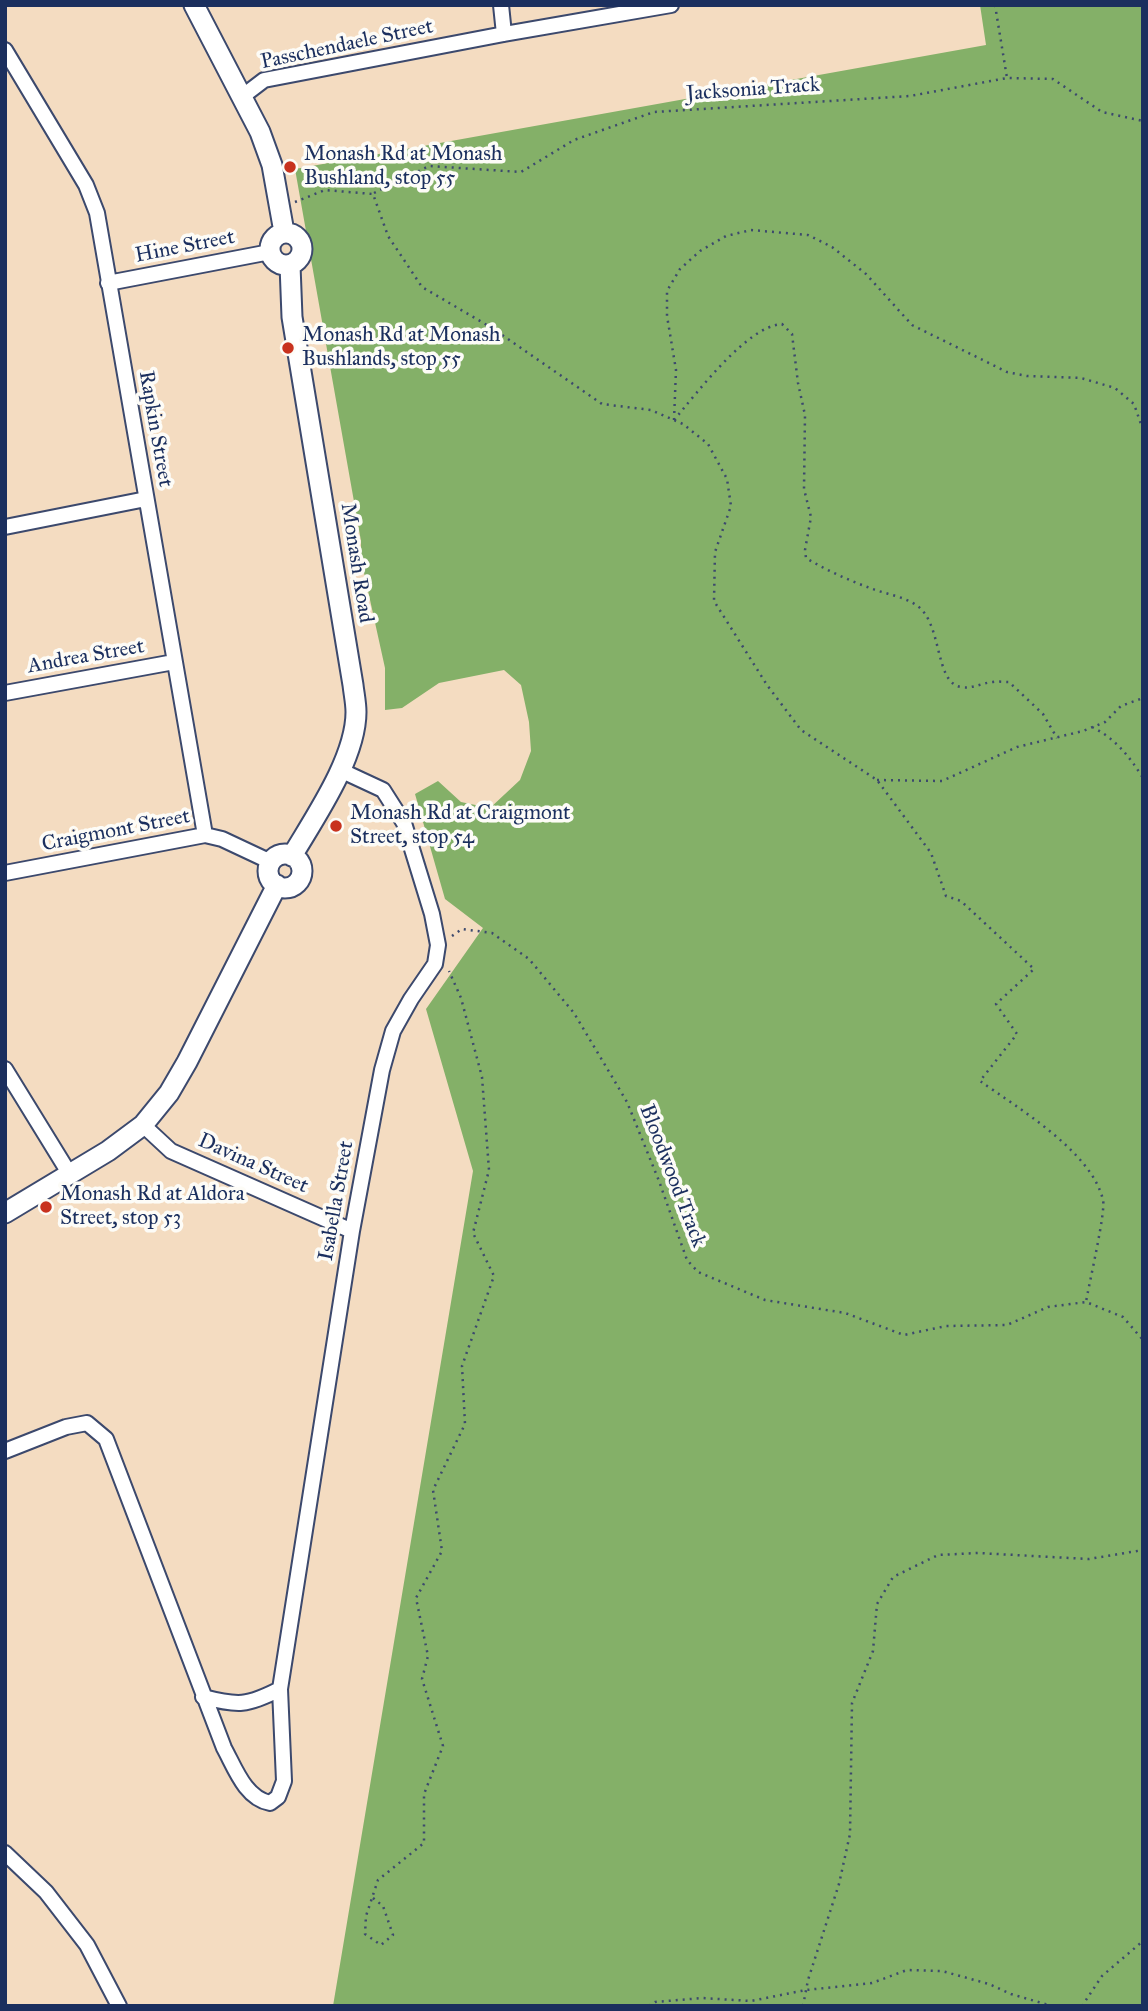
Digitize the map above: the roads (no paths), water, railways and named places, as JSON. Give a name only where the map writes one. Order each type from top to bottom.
[{"type":"street","name":"Monash Road","points":[[194,5],[260,132],[268,154],[284,232],[295,236],[302,246],[299,257],[290,265],[292,317],[353,685],[356,714],[350,745],[340,770],[292,856]]},
{"type":"street","points":[[501,5],[504,34]]},
{"type":"street","name":"Passchendaele Street","points":[[243,96],[264,80],[671,5]]},
{"type":"street","name":"Rapkin Street","points":[[5,50],[86,185],[97,213],[205,835]]},
{"type":"street","points":[[284,232],[273,238],[270,252],[276,262],[290,265]]},
{"type":"street","name":"Hine Street","points":[[108,283],[270,252]]},
{"type":"street","points":[[5,527],[146,499]]},
{"type":"street","name":"Andrea Street","points":[[5,693],[174,662]]},
{"type":"street","name":"Isabella Street","points":[[5,1451],[66,1427],[87,1423],[106,1439],[224,1748],[249,1791],[260,1801],[270,1803],[278,1797],[284,1781],[280,1689],[352,1231],[382,1070],[393,1031],[435,964],[438,945],[432,914],[404,823],[383,790],[340,770]]},
{"type":"street","name":"Craigmont Street","points":[[5,873],[205,835],[222,839],[271,862]]},
{"type":"street","points":[[280,855],[292,856],[301,866],[300,879],[290,887],[277,886],[269,875],[271,862],[280,855]]},
{"type":"street","points":[[5,1213],[108,1152],[143,1125],[169,1093],[187,1062],[277,886]]},
{"type":"street","points":[[5,1069],[69,1173]]},
{"type":"street","name":"Davina Street","points":[[143,1125],[171,1151],[352,1231]]},
{"type":"street","points":[[203,1697],[233,1705],[258,1700],[280,1689]]},
{"type":"street","points":[[5,1853],[47,1892],[87,1945],[119,2006]]},
{"type":"place","name":"Monash Rd at Monash Bushland, stop 55","points":[[290,167]]},
{"type":"place","name":"Monash Rd at Monash Bushlands, stop 55","points":[[288,348]]},
{"type":"place","name":"Monash Rd at Craigmont Street, stop 54","points":[[336,826]]},
{"type":"place","name":"Monash Rd at Aldora Street, stop 53","points":[[46,1207]]}]
